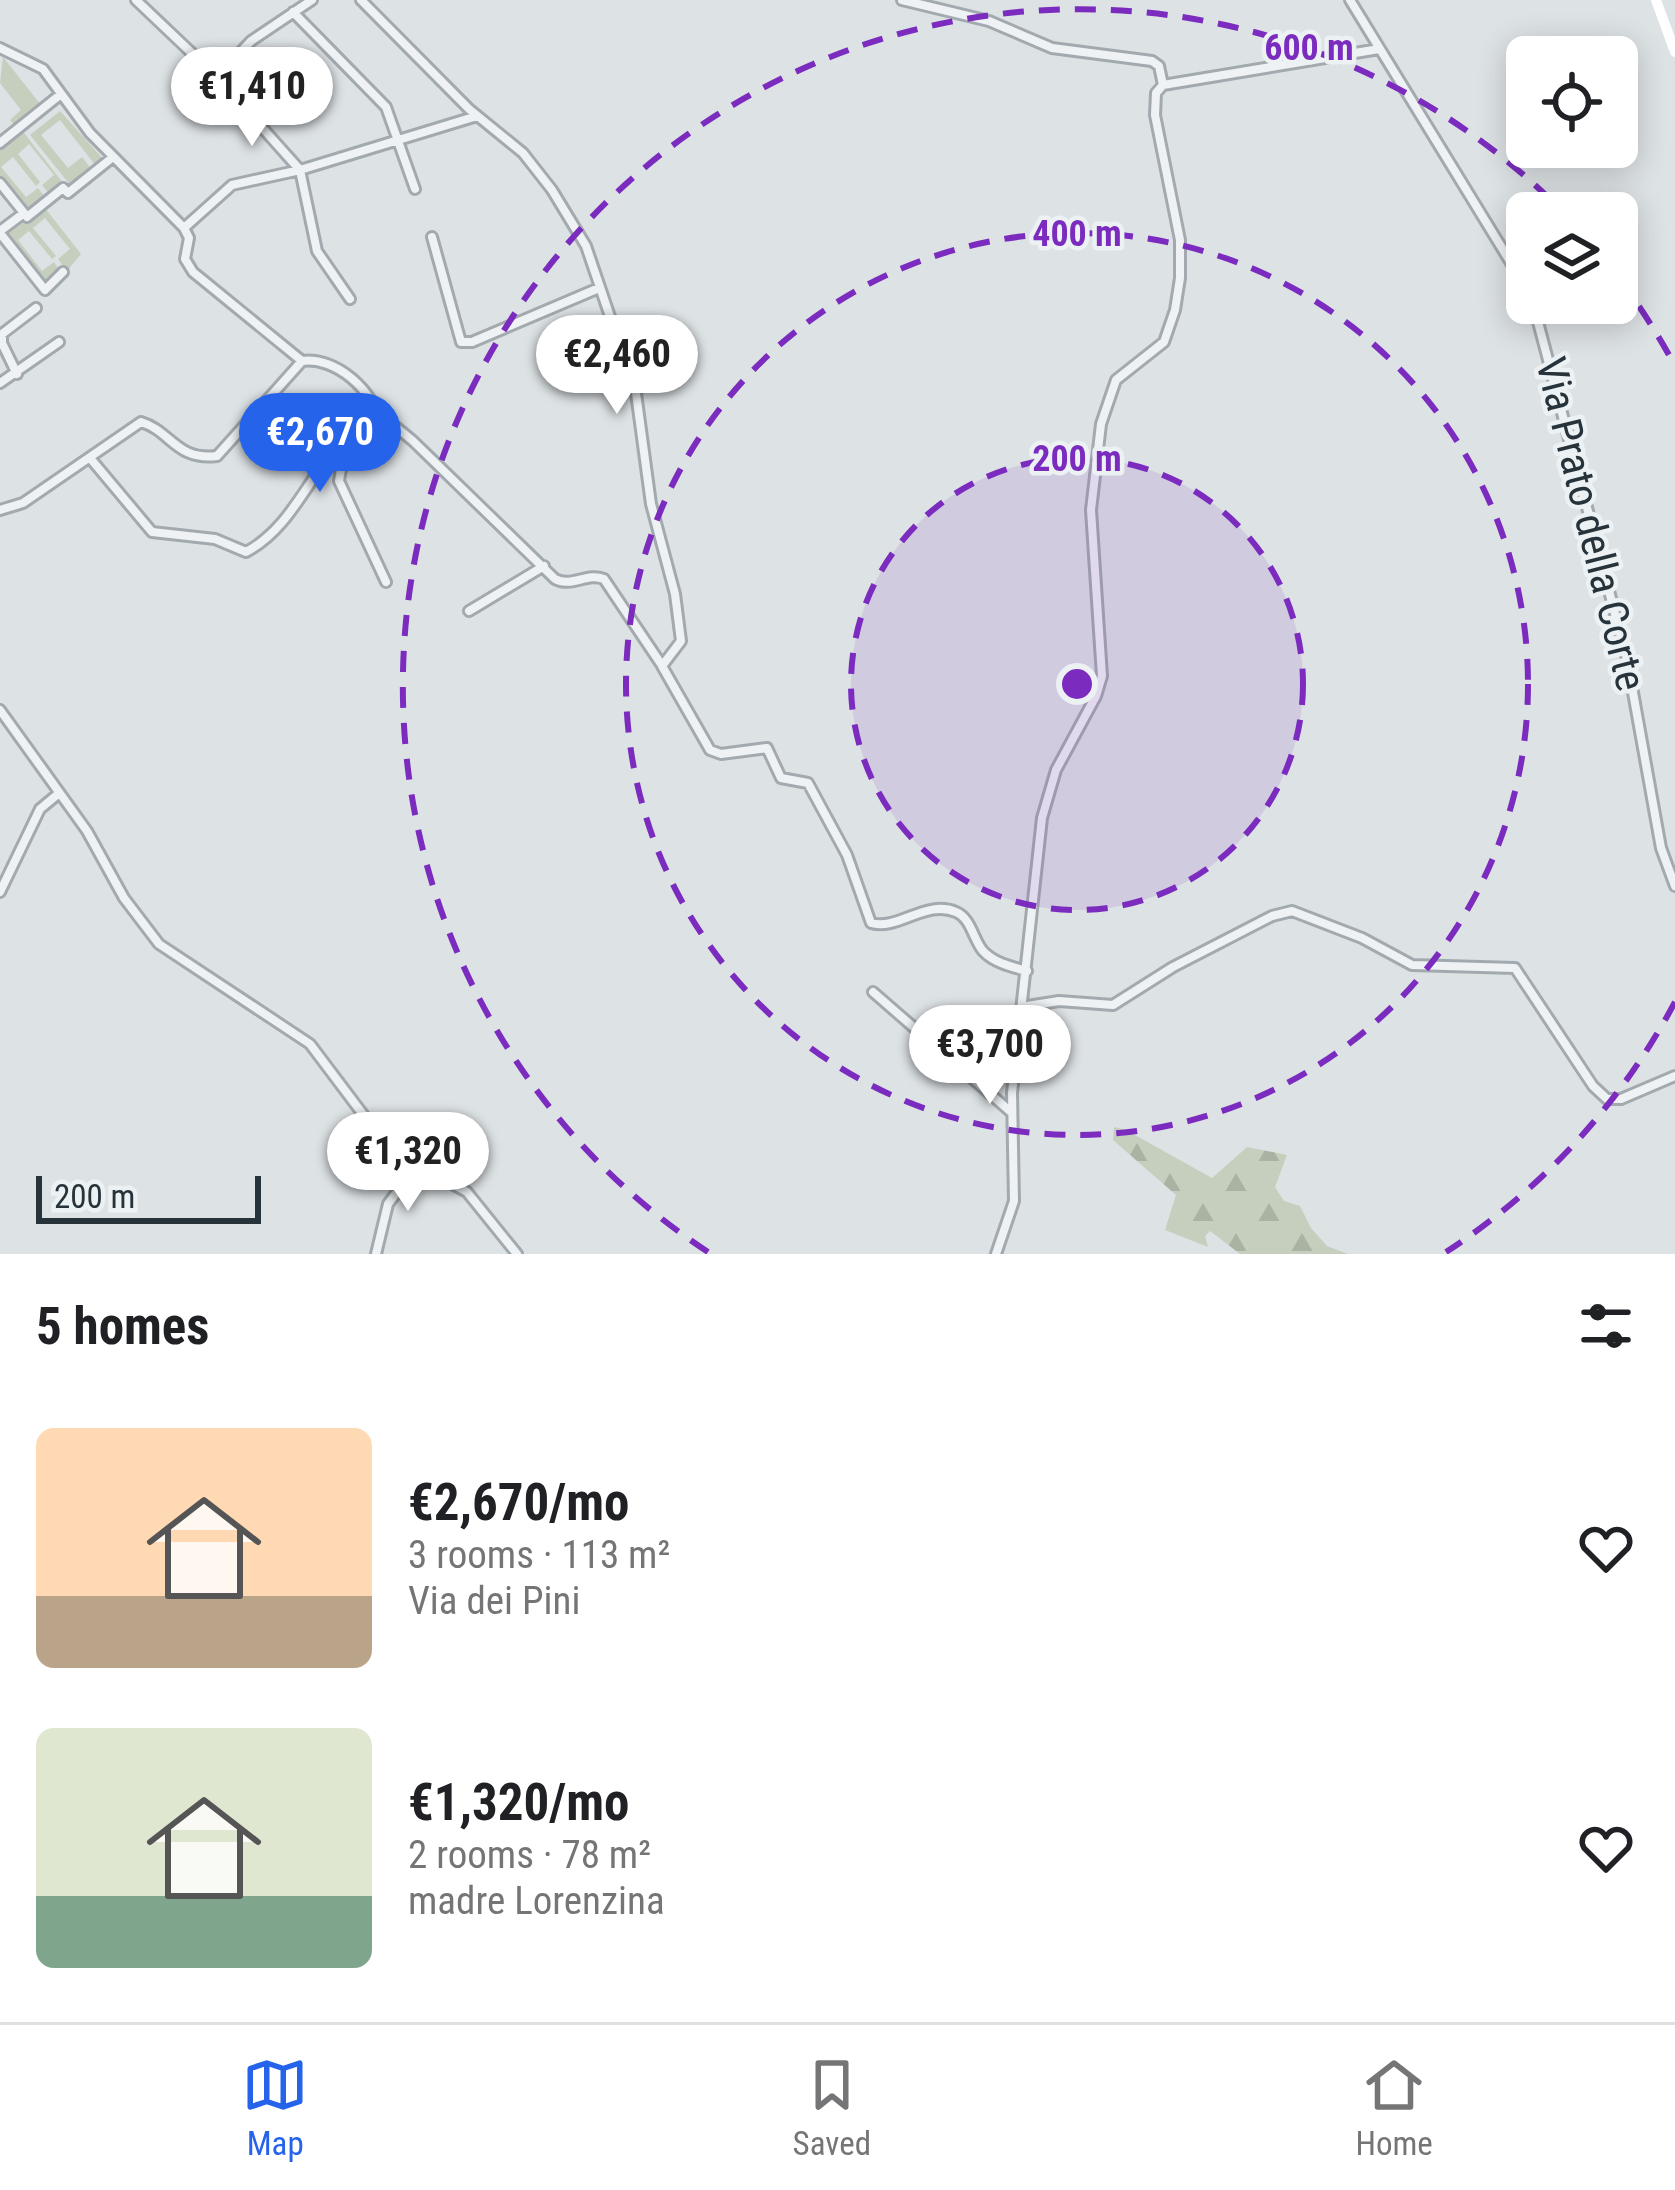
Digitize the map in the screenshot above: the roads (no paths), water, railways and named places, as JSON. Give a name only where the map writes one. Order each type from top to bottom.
[{"type":"main road","points":[[1656,0],[1675,52]]},
{"type":"street","points":[[136,0],[217,77],[300,170],[317,251],[350,299]]},
{"type":"street","points":[[217,77],[251,41],[312,0]]},
{"type":"street","points":[[362,0],[478,116],[523,153],[586,246],[636,393],[651,504],[675,595],[681,641],[662,666]]},
{"type":"street","points":[[902,0],[989,21],[1052,48],[1152,61],[1159,66],[1163,85]]},
{"type":"street","points":[[1350,0],[1506,256]]},
{"type":"street","points":[[293,12],[380,100],[415,189]]},
{"type":"street","points":[[0,48],[36,64],[113,157],[184,228],[190,238],[184,259],[191,270],[302,361],[325,360],[337,367],[374,405],[380,424]]},
{"type":"street","points":[[996,1254],[1015,1201],[1012,1113],[1020,1007],[1045,806],[1060,758],[1096,696],[1102,676],[1091,510],[1101,424],[1116,380],[1164,342],[1178,299],[1180,240],[1156,93],[1163,85],[1379,49]]},
{"type":"street","points":[[0,143],[61,94]]},
{"type":"street","points":[[184,228],[232,185],[300,170],[478,116]]},
{"type":"street","points":[[0,183],[27,217],[63,188],[68,194],[113,157]]},
{"type":"street","points":[[24,213],[0,232],[45,290],[63,272]]},
{"type":"street","points":[[432,237],[461,342],[472,342],[599,288]]},
{"type":"street","points":[[17,374],[2,343],[3,325],[36,308]]},
{"type":"street","name":"Via Prato della Corte","points":[[1539,324],[1627,659],[1661,848],[1675,886]]},
{"type":"street","points":[[0,383],[59,342]]},
{"type":"street","points":[[0,511],[20,505],[143,421],[178,449],[217,456],[302,361]]},
{"type":"street","points":[[380,424],[403,432],[562,583],[596,576],[604,579],[713,752],[767,748],[778,776],[809,784],[847,855],[871,923],[882,926],[927,910],[957,912],[988,956],[1027,971]]},
{"type":"street","points":[[380,424],[356,444],[339,478],[386,582]]},
{"type":"street","points":[[90,458],[152,532],[215,539],[246,552],[299,503],[306,484],[335,449]]},
{"type":"street","points":[[469,611],[544,566]]},
{"type":"street","points":[[0,710],[84,826],[124,898],[159,944],[310,1044],[373,1129],[417,1165],[470,1195],[517,1254]]},
{"type":"street","points":[[0,892],[40,809],[58,794]]},
{"type":"street","points":[[1020,1007],[1055,1001],[1113,1004],[1173,967],[1272,916],[1292,911],[1362,938],[1412,965],[1516,969],[1593,1086],[1607,1099],[1621,1099],[1675,1076]]},
{"type":"street","points":[[873,992],[1012,1113]]},
{"type":"street","points":[[376,1254],[388,1204],[417,1165]]}]
